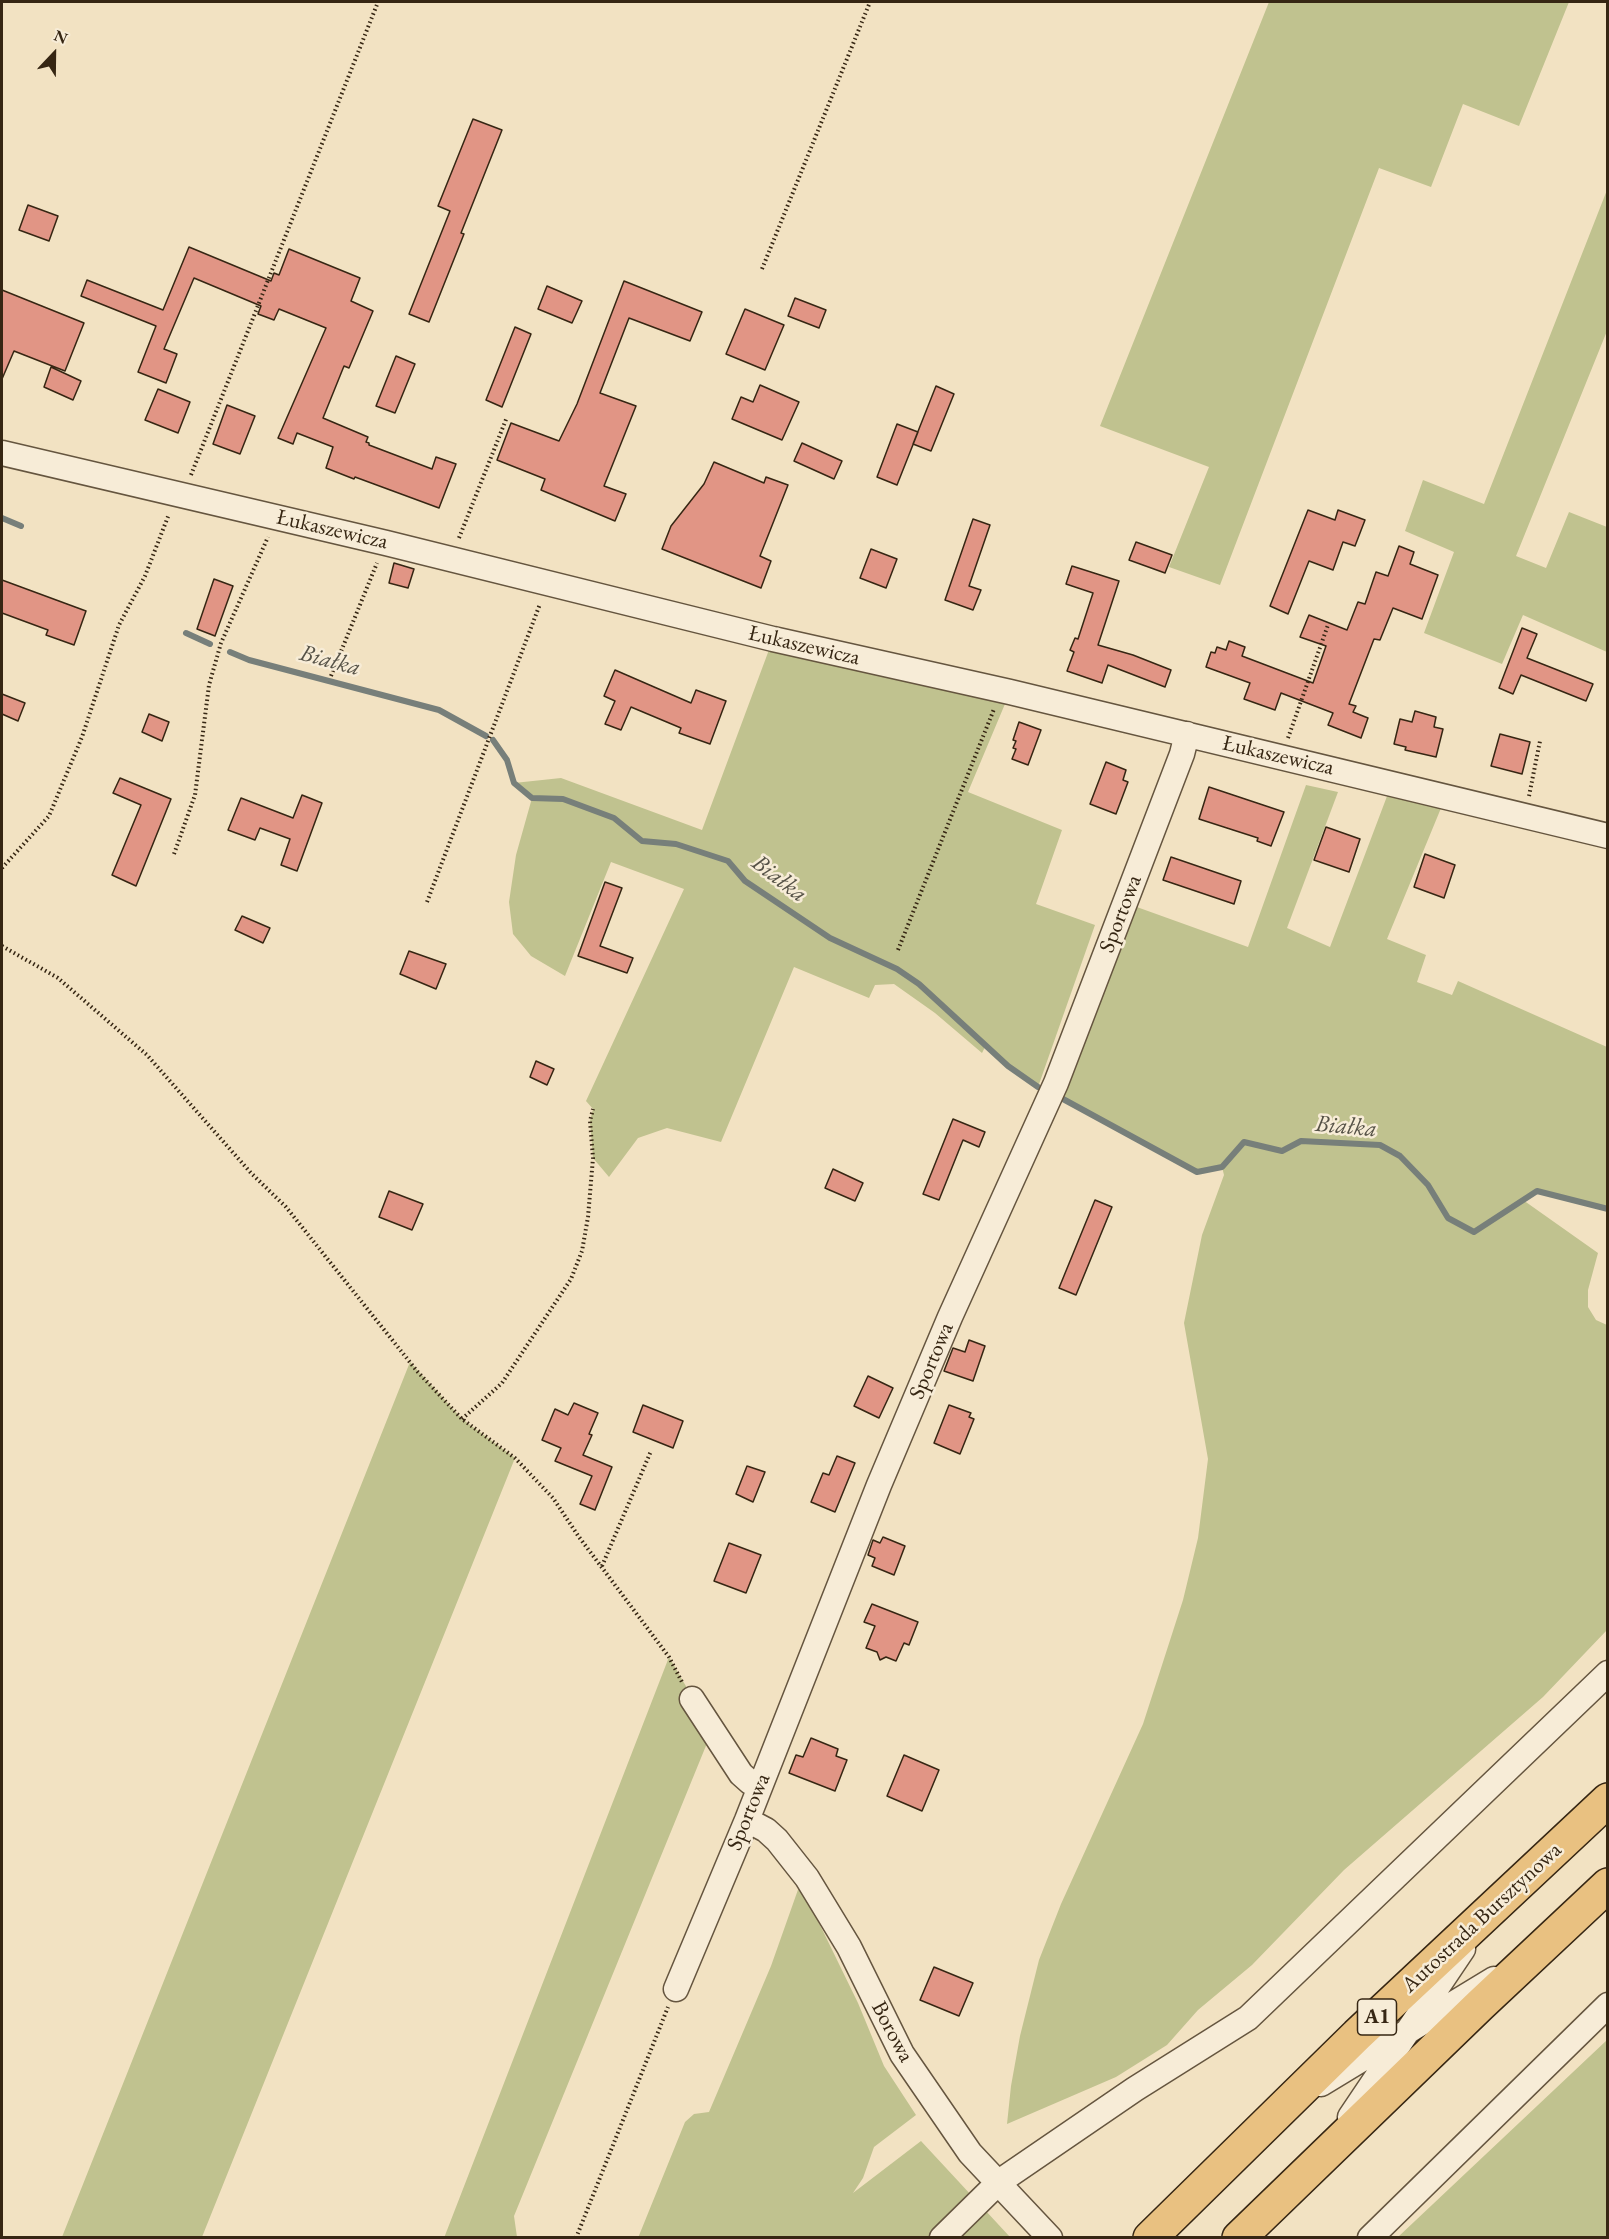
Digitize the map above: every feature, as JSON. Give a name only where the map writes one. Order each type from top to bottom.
[{"type":"highway","name":"Autostrada Bursztynowa","points":[[1150,2238],[1284,2106],[1608,1800]]},
{"type":"highway","points":[[1239,2238],[1327,2151],[1608,1886]]},
{"type":"street","name":"Łukaszewicza","points":[[2,453],[386,543],[773,639],[1282,756],[1608,836]]},
{"type":"street","name":"Sportowa","points":[[676,1989],[747,1820],[879,1485],[1056,1083],[1182,754],[1187,734]]},
{"type":"street","points":[[942,2238],[999,2182],[1135,2089],[1248,2018],[1608,1673]]},
{"type":"street","points":[[692,1699],[741,1774],[759,1787]]},
{"type":"street","name":"Borowa","points":[[747,1820],[766,1830],[777,1840],[807,1878],[849,1947],[902,2054],[970,2153],[1050,2238]]},
{"type":"street","points":[[1327,2151],[1489,1910]]},
{"type":"street","points":[[1284,2106],[1532,1956]]},
{"type":"street","points":[[1370,2238],[1608,2005]]},
{"type":"path","points":[[2,868],[48,816],[82,737],[119,625],[145,576],[180,495],[378,2]]},
{"type":"path","points":[[762,269],[870,2]]},
{"type":"path","points":[[451,559],[507,417]]},
{"type":"path","points":[[174,854],[195,795],[209,685],[221,644],[277,517]]},
{"type":"path","points":[[331,676],[386,543]]},
{"type":"path","points":[[427,902],[539,606],[545,582]]},
{"type":"path","points":[[1282,756],[1328,625]]},
{"type":"path","points":[[898,950],[995,706],[997,689]]},
{"type":"path","points":[[1525,815],[1540,741]]},
{"type":"path","points":[[2,946],[58,978],[147,1055],[251,1173],[286,1207],[385,1332],[462,1419],[515,1458],[553,1498],[669,1657],[692,1699]]},
{"type":"path","points":[[462,1419],[502,1383],[571,1279],[582,1251],[588,1217],[593,1158],[590,1121],[593,1109]]},
{"type":"path","points":[[602,1567],[651,1451]]},
{"type":"path","points":[[576,2238],[676,1989]]},
{"type":"green space","points":[[1269,2],[1569,2],[1519,126],[1463,104],[1431,187],[1379,168],[1220,585],[1169,567],[1209,467],[1100,426]]},
{"type":"green space","points":[[1607,190],[1607,331],[1516,556],[1546,568],[1569,512],[1607,527],[1607,652],[1523,615],[1502,664],[1424,633],[1454,552],[1405,531],[1423,480],[1484,504]]},
{"type":"green space","points":[[773,639],[1010,692],[968,792],[1062,830],[1036,904],[1095,925],[1038,1087],[985,1047],[982,1053],[935,1013],[894,984],[875,985],[869,998],[794,967],[721,1142],[667,1128],[638,1138],[609,1177],[593,1158],[590,1121],[593,1109],[586,1101],[684,889],[611,862],[565,976],[531,956],[513,934],[509,902],[516,855],[532,798],[514,783],[561,778],[702,830]]},
{"type":"green space","points":[[1392,783],[1446,796],[1387,939],[1426,955],[1417,982],[1452,995],[1458,981],[1607,1047],[1607,1209],[1537,1191],[1523,1200],[1598,1253],[1588,1290],[1588,1307],[1596,1320],[1607,1325],[1607,1630],[1543,1697],[1344,1870],[1252,1965],[1198,2010],[1167,2045],[1116,2077],[1007,2124],[1020,2036],[1039,1960],[1061,1904],[1143,1724],[1183,1600],[1198,1538],[1208,1459],[1184,1323],[1202,1235],[1224,1175],[1222,1167],[1197,1172],[1063,1099],[1134,906],[1248,947],[1306,785],[1338,792],[1287,928],[1330,947]]},
{"type":"green space","points":[[410,1362],[462,1419],[515,1458],[202,2237],[62,2237]]},
{"type":"green space","points":[[669,1657],[712,1731],[514,2216],[517,2237],[444,2238]]},
{"type":"green space","points":[[800,1884],[858,2003],[884,2066],[916,2115],[874,2147],[863,2178],[853,2193],[921,2141],[1010,2237],[638,2238],[685,2122],[694,2114],[709,2112],[771,1966]]},
{"type":"green space","points":[[1607,2040],[1607,2237],[1398,2237]]},
{"type":"building","points":[[473,119],[502,130],[429,322],[409,314],[450,211],[438,206]]},
{"type":"building","points":[[28,205],[58,216],[49,241],[19,230]]},
{"type":"building","points":[[189,247],[271,281],[274,273],[279,275],[289,249],[360,278],[351,301],[373,311],[349,368],[344,366],[323,418],[368,437],[366,442],[369,445],[432,469],[436,457],[456,464],[439,508],[326,468],[333,447],[297,433],[293,444],[278,438],[326,328],[279,309],[274,320],[258,314],[261,306],[194,278],[164,349],[177,354],[166,383],[138,372],[156,326],[81,296],[87,280],[163,310]]},
{"type":"building","points":[[624,281],[702,312],[690,341],[629,318],[600,393],[636,406],[604,486],[626,494],[615,521],[541,490],[545,479],[497,460],[511,423],[559,441],[577,404]]},
{"type":"building","points":[[547,286],[582,301],[572,323],[538,309]]},
{"type":"building","points":[[2,290],[84,323],[65,371],[14,351],[2,379]]},
{"type":"building","points":[[795,298],[826,310],[819,328],[788,316]]},
{"type":"building","points":[[745,309],[784,325],[765,370],[726,354]]},
{"type":"building","points":[[515,327],[531,334],[502,407],[486,400]]},
{"type":"building","points":[[396,356],[415,364],[395,413],[376,406]]},
{"type":"building","points":[[51,367],[81,381],[73,400],[44,387]]},
{"type":"building","points":[[760,385],[799,402],[782,440],[732,419],[741,397],[753,402]]},
{"type":"building","points":[[936,386],[954,394],[931,451],[913,444]]},
{"type":"building","points":[[158,389],[190,402],[178,433],[145,420]]},
{"type":"building","points":[[227,405],[255,416],[240,454],[213,444]]},
{"type":"building","points":[[897,424],[918,432],[897,485],[877,477]]},
{"type":"building","points":[[802,443],[842,461],[834,479],[794,461]]},
{"type":"building","points":[[714,462],[764,483],[766,477],[788,485],[760,556],[771,561],[761,588],[662,549],[671,526],[704,484]]},
{"type":"building","points":[[1308,510],[1335,520],[1338,510],[1365,520],[1355,546],[1343,542],[1333,570],[1309,561],[1288,614],[1270,606]]},
{"type":"building","points":[[973,519],[990,525],[969,586],[981,590],[973,610],[945,600]]},
{"type":"building","points":[[1136,542],[1172,555],[1165,573],[1129,560]]},
{"type":"building","points":[[1399,546],[1414,552],[1410,564],[1438,575],[1422,619],[1393,608],[1380,640],[1374,639],[1349,704],[1356,706],[1353,712],[1368,718],[1361,738],[1328,725],[1333,713],[1281,693],[1275,710],[1244,699],[1250,683],[1206,667],[1211,652],[1215,653],[1217,647],[1226,650],[1229,641],[1245,647],[1242,656],[1313,683],[1326,646],[1300,637],[1309,615],[1347,630],[1358,602],[1365,604],[1376,572],[1388,576]]},
{"type":"building","points":[[871,549],[897,559],[886,588],[860,578]]},
{"type":"building","points":[[394,563],[414,569],[408,588],[389,583]]},
{"type":"building","points":[[1072,566],[1119,581],[1098,645],[1133,655],[1171,670],[1165,687],[1108,665],[1102,683],[1067,671],[1074,652],[1070,650],[1075,638],[1078,639],[1093,593],[1066,584]]},
{"type":"building","points":[[214,579],[233,586],[215,636],[197,629]]},
{"type":"building","points":[[2,580],[86,611],[74,645],[46,635],[48,630],[2,613]]},
{"type":"building","points":[[1522,628],[1537,634],[1527,658],[1593,684],[1586,701],[1521,675],[1513,694],[1499,688]]},
{"type":"building","points":[[615,670],[691,703],[696,690],[726,701],[710,744],[679,733],[681,728],[631,707],[621,730],[605,724],[615,701],[604,696]]},
{"type":"building","points":[[2,694],[25,703],[18,721],[2,714]]},
{"type":"building","points":[[1415,711],[1436,717],[1434,727],[1443,729],[1436,757],[1405,750],[1406,747],[1394,744],[1400,719],[1412,722]]},
{"type":"building","points":[[149,714],[169,722],[162,741],[142,732]]},
{"type":"building","points":[[1019,722],[1041,730],[1028,765],[1012,759],[1016,749],[1013,748],[1016,741],[1013,740]]},
{"type":"building","points":[[1500,734],[1530,742],[1522,774],[1491,766]]},
{"type":"building","points":[[1106,762],[1126,770],[1123,780],[1128,782],[1116,814],[1090,804]]},
{"type":"building","points":[[120,778],[171,799],[136,886],[112,875],[141,805],[113,793]]},
{"type":"building","points":[[1209,787],[1284,812],[1271,846],[1257,841],[1258,838],[1199,819]]},
{"type":"building","points":[[302,795],[322,803],[297,871],[281,865],[290,839],[260,828],[255,840],[228,830],[241,798],[293,818]]},
{"type":"building","points":[[1326,827],[1360,839],[1349,872],[1314,860]]},
{"type":"building","points":[[1425,854],[1455,865],[1444,898],[1414,887]]},
{"type":"building","points":[[1171,857],[1241,881],[1234,904],[1163,880]]},
{"type":"building","points":[[605,882],[622,888],[600,946],[633,958],[627,973],[578,956]]},
{"type":"building","points":[[242,916],[270,928],[263,943],[235,930]]},
{"type":"building","points":[[409,951],[446,964],[436,989],[400,974]]},
{"type":"building","points":[[536,1061],[554,1069],[547,1085],[530,1077]]},
{"type":"building","points":[[953,1119],[985,1132],[979,1147],[963,1140],[939,1200],[923,1194]]},
{"type":"building","points":[[833,1169],[863,1183],[855,1201],[825,1188]]},
{"type":"building","points":[[389,1191],[423,1204],[412,1230],[379,1217]]},
{"type":"building","points":[[1095,1200],[1112,1207],[1076,1295],[1059,1288]]},
{"type":"building","points":[[969,1340],[985,1346],[973,1381],[944,1371],[953,1348],[965,1352]]},
{"type":"building","points":[[868,1376],[893,1388],[879,1418],[854,1406]]},
{"type":"building","points":[[574,1403],[598,1413],[583,1455],[612,1467],[595,1510],[580,1504],[592,1476],[555,1461],[561,1448],[542,1440],[555,1409],[568,1415]]},
{"type":"building","points":[[643,1405],[683,1421],[673,1448],[633,1432]]},
{"type":"building","points":[[949,1405],[971,1413],[969,1417],[974,1419],[960,1454],[934,1443]]},
{"type":"building","points":[[837,1456],[855,1463],[835,1512],[811,1502],[823,1473],[829,1475]]},
{"type":"building","points":[[747,1466],[765,1472],[753,1502],[736,1494]]},
{"type":"building","points":[[883,1537],[905,1546],[894,1575],[872,1566],[875,1558],[868,1555],[873,1540],[880,1543]]},
{"type":"building","points":[[729,1543],[761,1555],[746,1593],[714,1581]]},
{"type":"building","points":[[872,1604],[918,1622],[909,1645],[904,1643],[896,1661],[886,1657],[880,1660],[877,1652],[866,1648],[875,1626],[864,1622]]},
{"type":"building","points":[[811,1738],[838,1749],[836,1756],[847,1760],[835,1791],[789,1773],[796,1755],[803,1757]]},
{"type":"building","points":[[904,1755],[939,1770],[922,1811],[887,1796]]},
{"type":"building","points":[[934,1967],[973,1983],[959,2016],[920,2000]]},
{"type":"waterway","name":"Białka","points":[[2,518],[21,526]]},
{"type":"waterway","name":"Białka","points":[[186,633],[210,644]]},
{"type":"waterway","name":"Białka","points":[[230,652],[249,660],[439,710],[486,736]]},
{"type":"waterway","name":"Białka","points":[[493,740],[507,760],[514,783],[532,798],[563,799],[614,818],[642,841],[676,844],[728,861],[745,881],[830,938],[897,969],[919,984],[1008,1066],[1038,1087]]},
{"type":"waterway","name":"Białka","points":[[1063,1099],[1197,1172],[1222,1167],[1244,1142],[1282,1151],[1301,1141],[1380,1145],[1400,1156],[1428,1185],[1448,1218],[1474,1232],[1537,1191],[1608,1209]]}]
